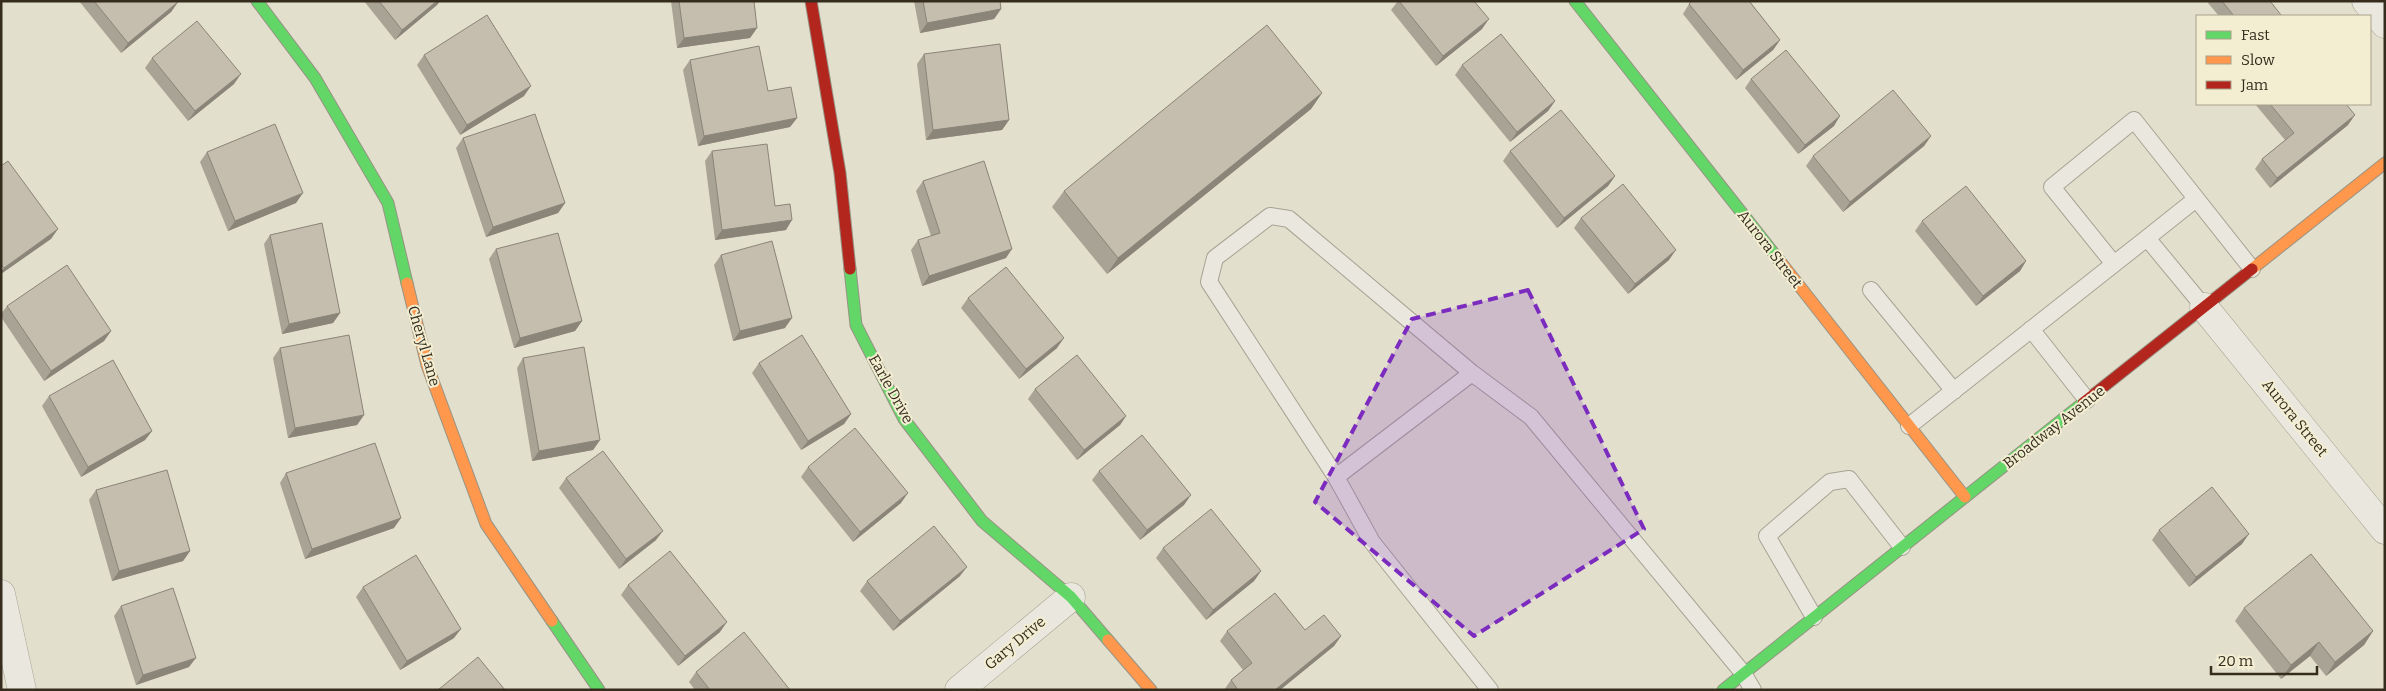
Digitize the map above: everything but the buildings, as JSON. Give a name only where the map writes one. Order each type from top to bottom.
[{"type":"street","name":"Cheryl Lane","points":[[257,1],[315,78],[388,203],[427,365],[486,524],[599,690]]},
{"type":"street","name":"Earle Drive","points":[[811,1],[840,173],[856,325],[904,419],[982,521],[1071,596],[1151,690]]},
{"type":"street","name":"Aurora Street","points":[[1575,1],[1965,497]]},
{"type":"street","points":[[2366,1],[2385,24]]},
{"type":"street","name":"Broadway Avenue","points":[[1722,690],[2385,164]]},
{"type":"street","name":"Aurora Street","points":[[2204,307],[2385,530]]},
{"type":"street","points":[[1,594],[22,690]]},
{"type":"street","name":"Gary Drive","points":[[960,690],[1071,596]]},
{"type":"lane","points":[[2114,264],[2052,187],[2134,120],[2252,269]]},
{"type":"lane","points":[[1909,426],[2196,199]]},
{"type":"lane","points":[[1490,690],[1372,542],[1336,477],[1209,282],[1216,258],[1270,216],[1288,219],[1472,373],[1531,417],[1744,673],[1753,690]]},
{"type":"lane","points":[[2147,238],[2204,307]]},
{"type":"lane","points":[[1871,290],[1954,390]]},
{"type":"lane","points":[[2031,329],[2087,400]]},
{"type":"lane","points":[[1336,477],[1472,373]]},
{"type":"lane","points":[[1814,617],[1767,536],[1830,482],[1849,479],[1902,547]]},
{"type":"highlighted area","points":[[1528,290],[1644,529],[1474,636],[1315,502],[1412,319]]},
{"type":"traffic: fast","points":[[257,1],[315,78],[388,203],[407,283]]},
{"type":"traffic: fast","points":[[1575,1],[1779,260]]},
{"type":"traffic: fast","points":[[850,269],[856,325],[904,419],[982,521],[1071,597],[1108,640]]},
{"type":"traffic: fast","points":[[1723,690],[2083,403]]},
{"type":"traffic: fast","points":[[552,621],[599,690]]},
{"type":"traffic: slow","points":[[2252,269],[2385,163]]},
{"type":"traffic: slow","points":[[1779,260],[1965,497]]},
{"type":"traffic: slow","points":[[407,283],[427,365],[486,524],[552,621]]},
{"type":"traffic: slow","points":[[1108,640],[1151,690]]},
{"type":"traffic: jam","points":[[811,1],[840,173],[850,269]]},
{"type":"traffic: jam","points":[[2083,403],[2252,269]]}]
